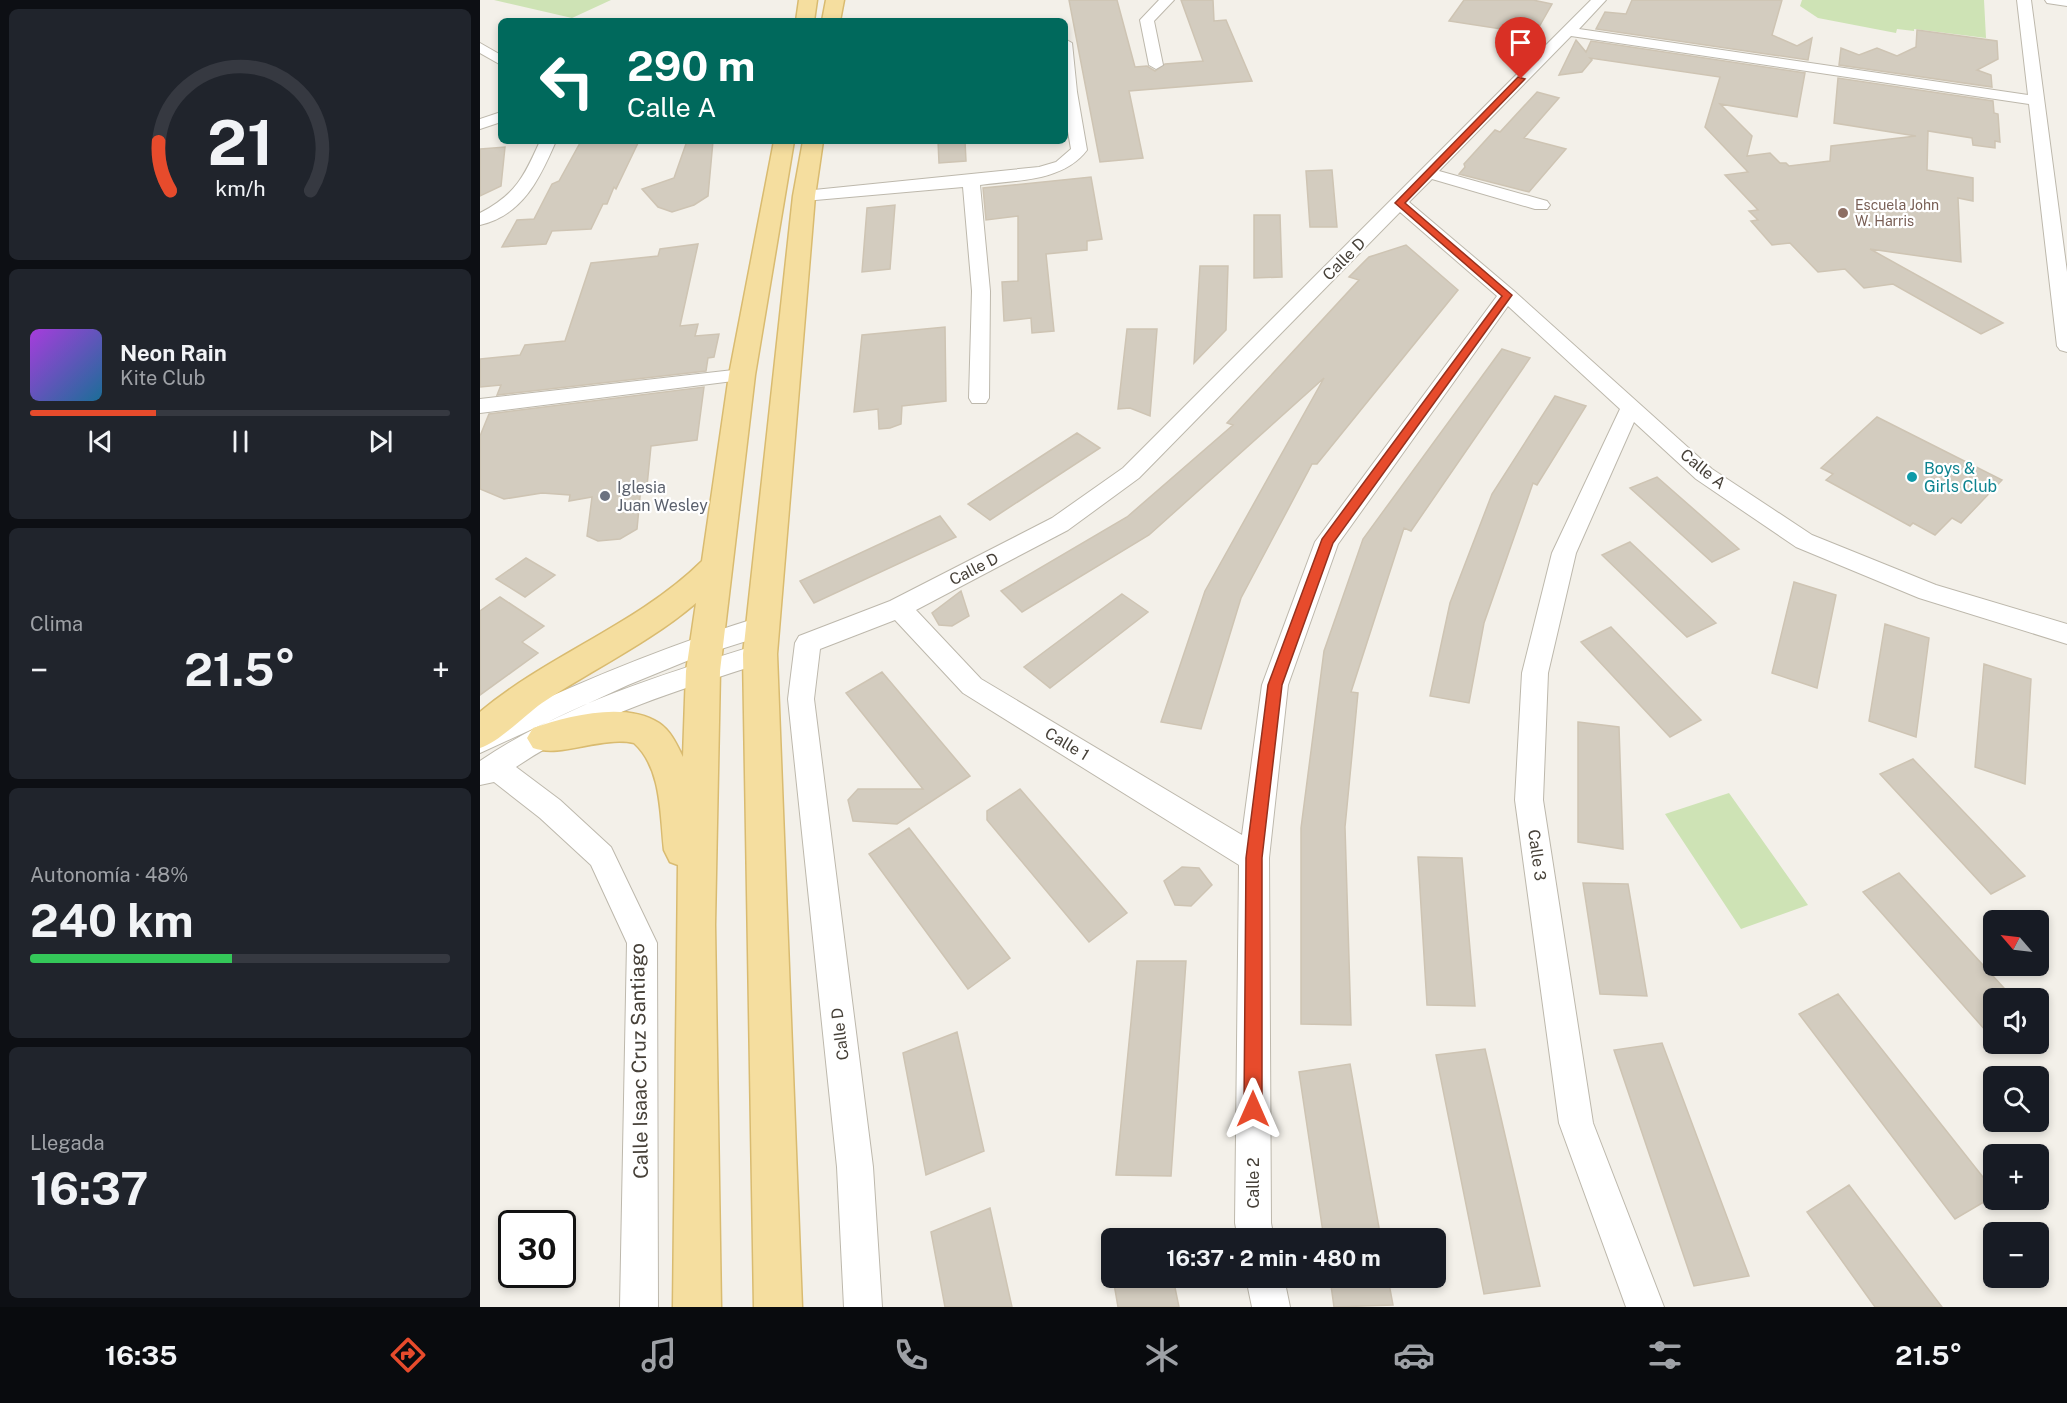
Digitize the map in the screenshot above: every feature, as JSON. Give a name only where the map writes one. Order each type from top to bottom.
[{"type":"main road","points":[[806,18],[808,0]]},
{"type":"main road","points":[[832,18],[835,0]]},
{"type":"main road","points":[[697,1307],[695,925],[705,657],[742,375],[783,144]]},
{"type":"main road","points":[[778,1307],[761,640],[804,196],[813,144]]},
{"type":"main road","points":[[480,734],[491,721],[544,684],[671,605],[701,583],[716,566]]},
{"type":"main road","points":[[545,738],[623,727],[646,732],[659,745],[668,764],[695,925]]},
{"type":"street","points":[[1156,65],[1147,20],[1167,0]]},
{"type":"street","name":"Calle D","points":[[863,1307],[855,1167],[801,699],[808,643],[899,608],[1060,524],[1131,474],[1599,0]]},
{"type":"street","points":[[2024,0],[2038,101],[2060,220],[2067,346]]},
{"type":"street","points":[[2052,0],[2067,2]]},
{"type":"street","points":[[1567,31],[2038,101]]},
{"type":"street","points":[[480,47],[498,59]]},
{"type":"street","points":[[804,196],[971,182],[1041,172],[1062,165],[1079,150],[1068,80]]},
{"type":"street","points":[[480,124],[498,118]]},
{"type":"street","points":[[480,220],[510,205],[526,191],[547,144]]},
{"type":"street","points":[[1429,174],[1541,205]]},
{"type":"street","points":[[971,182],[981,291],[979,398]]},
{"type":"street","name":"Calle A","points":[[1400,203],[1507,295],[1704,474],[1804,541],[1928,592],[2067,634]]},
{"type":"street","name":"Calle 2","points":[[1254,1228],[1254,858],[1275,685],[1327,542],[1507,295]]},
{"type":"street","points":[[480,406],[742,375]]},
{"type":"street","name":"Calle 3","points":[[1631,408],[1563,553],[1535,673],[1529,800],[1576,1123],[1645,1307]]},
{"type":"street","name":"Calle 1","points":[[899,608],[972,686],[1254,858]]},
{"type":"street","points":[[485,761],[568,698],[761,640]]},
{"type":"street","points":[[485,761],[545,738],[705,657]]},
{"type":"street","name":"Calle Isaac Cruz Santiago","points":[[485,761],[550,810],[601,856],[642,943],[639,1307]]},
{"type":"street","points":[[1267,1288],[1271,1307]]},
{"type":"green space","points":[[494,0],[611,0],[572,18]]},
{"type":"green space","points":[[1802,0],[1984,0],[1986,38],[1914,29],[1914,31],[1897,29],[1896,33],[1818,18],[1800,6]]},
{"type":"green space","points":[[1729,793],[1808,905],[1741,929],[1665,814]]},
{"type":"building","points":[[1069,0],[1117,0],[1135,67],[1147,66],[1155,71],[1165,64],[1203,61],[1181,0],[1213,0],[1214,21],[1226,20],[1252,81],[1129,91],[1143,158],[1100,162]]},
{"type":"building","points":[[1464,0],[1533,0],[1552,4],[1535,34],[1449,21]]},
{"type":"building","points":[[1632,0],[1782,0],[1772,35],[1797,46],[1812,38],[1808,60],[1596,29],[1605,12],[1626,14]]},
{"type":"building","points":[[1917,30],[1997,41],[1998,59],[1977,70],[1991,75],[1992,87],[1839,65],[1841,48],[1859,55],[1877,48],[1897,56],[1916,47]]},
{"type":"building","points":[[1576,40],[1586,52],[1591,41],[1805,73],[1797,117],[1720,104],[1752,136],[1747,156],[1770,153],[1780,163],[1786,163],[1789,166],[1830,161],[1831,146],[1916,136],[1834,123],[1838,78],[1993,101],[1994,113],[1998,114],[2000,142],[1995,141],[1995,148],[1973,145],[1972,138],[1928,131],[1927,170],[1973,178],[1973,201],[1958,198],[1961,262],[1870,249],[2003,323],[1981,334],[1893,284],[1864,288],[1845,269],[1818,272],[1790,243],[1772,245],[1751,221],[1758,220],[1749,211],[1758,210],[1725,175],[1748,172],[1705,127],[1720,77],[1590,58],[1592,60],[1582,72],[1559,75]]},
{"type":"building","points":[[1537,92],[1559,98],[1524,138],[1566,149],[1529,192],[1459,174],[1465,167],[1464,164],[1495,130],[1500,132]]},
{"type":"building","points":[[579,144],[638,144],[616,189],[614,187],[607,204],[603,204],[591,229],[552,231],[546,244],[502,247],[517,220],[534,219],[552,184],[559,181]]},
{"type":"building","points":[[686,144],[713,144],[708,196],[694,205],[672,212],[658,207],[642,189],[674,178]]},
{"type":"building","points":[[938,144],[965,144],[966,161],[939,163]]},
{"type":"building","points":[[505,147],[501,186],[480,196],[480,149]]},
{"type":"building","points":[[1332,170],[1337,227],[1310,227],[1306,171]]},
{"type":"building","points":[[1091,177],[1102,239],[1087,241],[1087,250],[1046,254],[1054,331],[1032,333],[1031,318],[1004,321],[1002,282],[1018,281],[1018,216],[986,220],[983,188]]},
{"type":"building","points":[[895,205],[890,269],[862,272],[867,208]]},
{"type":"building","points":[[1254,215],[1280,215],[1282,277],[1254,278]]},
{"type":"building","points":[[698,244],[680,326],[698,324],[695,336],[719,334],[714,357],[708,358],[706,371],[497,395],[501,385],[480,387],[480,359],[520,355],[525,345],[565,341],[591,263],[658,256],[660,249]]},
{"type":"building","points":[[1406,245],[1458,290],[1317,464],[1312,464],[1241,598],[1201,729],[1161,722],[1205,591],[1324,378],[1149,535],[1022,612],[1001,591],[1127,517],[1233,425],[1227,423],[1359,280],[1349,277],[1369,257]]},
{"type":"building","points":[[1200,266],[1228,266],[1226,330],[1194,363]]},
{"type":"building","points":[[945,327],[946,401],[902,406],[901,424],[890,428],[879,429],[878,409],[854,412],[862,335]]},
{"type":"building","points":[[1127,329],[1157,329],[1150,416],[1130,408],[1118,409]]},
{"type":"building","points":[[1502,349],[1530,358],[1411,531],[1404,528],[1351,692],[1358,693],[1345,827],[1351,1025],[1301,1024],[1301,828],[1324,651],[1363,539]]},
{"type":"building","points":[[704,387],[697,440],[651,446],[647,486],[641,487],[637,529],[620,539],[598,541],[587,536],[592,497],[569,501],[570,495],[542,493],[504,499],[480,489],[480,436],[489,414]]},
{"type":"building","points":[[1555,396],[1586,406],[1537,485],[1533,483],[1484,623],[1469,703],[1430,696],[1450,603],[1492,494]]},
{"type":"building","name":"Boys & Girls Club","points":[[1877,417],[2002,480],[1961,523],[1952,518],[1935,535],[1913,523],[1910,526],[1826,480],[1833,474],[1821,468]]},
{"type":"building","points":[[1077,433],[1100,448],[990,520],[968,504]]},
{"type":"building","points":[[1657,477],[1739,549],[1712,562],[1630,488]]},
{"type":"building","points":[[940,516],[956,537],[814,603],[800,581]]},
{"type":"building","points":[[1630,542],[1716,623],[1687,637],[1602,555]]},
{"type":"building","points":[[526,558],[555,575],[525,597],[496,579]]},
{"type":"building","points":[[1794,582],[1836,595],[1817,688],[1772,673]]},
{"type":"building","points":[[961,591],[969,616],[952,626],[939,625],[932,613]]},
{"type":"building","points":[[1122,594],[1148,612],[1050,688],[1024,667]]},
{"type":"building","points":[[500,597],[544,626],[522,642],[538,653],[480,695],[480,611]]},
{"type":"building","points":[[1885,624],[1929,638],[1916,737],[1869,721]]},
{"type":"building","points":[[1611,627],[1701,720],[1670,737],[1581,642]]},
{"type":"building","points":[[1984,664],[2031,679],[2025,784],[1975,767]]},
{"type":"building","points":[[882,672],[970,776],[897,824],[853,821],[848,800],[858,789],[923,789],[846,693]]},
{"type":"building","points":[[1578,722],[1619,727],[1623,849],[1578,842]]},
{"type":"building","points":[[1913,759],[2025,876],[1991,894],[1880,774]]},
{"type":"building","points":[[1020,789],[1127,913],[1089,942],[987,820],[987,811]]},
{"type":"building","points":[[909,828],[1010,958],[968,989],[869,854]]},
{"type":"building","points":[[1418,857],[1462,858],[1475,1006],[1427,1005]]},
{"type":"building","points":[[1182,867],[1199,868],[1212,885],[1191,906],[1175,905],[1164,881]]},
{"type":"building","points":[[1899,873],[1983,965],[1983,976],[1993,976],[2004,988],[1983,988],[1983,1028],[1863,892]]},
{"type":"building","points":[[1583,883],[1628,884],[1647,996],[1600,994]]},
{"type":"building","points":[[1137,961],[1186,961],[1171,1176],[1116,1175]]},
{"type":"building","points":[[1838,994],[1983,1177],[1983,1202],[1955,1219],[1799,1014]]},
{"type":"building","points":[[957,1032],[984,1151],[926,1175],[903,1053]]},
{"type":"building","points":[[1662,1043],[1749,1276],[1694,1286],[1614,1050]]},
{"type":"building","points":[[1485,1049],[1540,1286],[1484,1294],[1436,1055]]},
{"type":"building","points":[[1350,1064],[1379,1228],[1322,1228],[1299,1072]]},
{"type":"building","points":[[1849,1185],[1942,1307],[1875,1307],[1807,1212]]},
{"type":"building","points":[[990,1208],[1012,1307],[945,1307],[931,1232]]},
{"type":"building","points":[[1115,1288],[1175,1288],[1179,1307],[1118,1307]]},
{"type":"building","points":[[1331,1288],[1390,1288],[1393,1305],[1334,1307]]},
{"type":"place","name":"Escuela John W. Harris","points":[[1843,213]]},
{"type":"place","name":"Boys & Girls Club","points":[[1912,477]]},
{"type":"place","name":"Iglesia Juan Wesley","points":[[605,496]]},
{"type":"route","points":[[1253,1109],[1254,858],[1275,685],[1327,542],[1507,295],[1400,203],[1521,79]]}]
